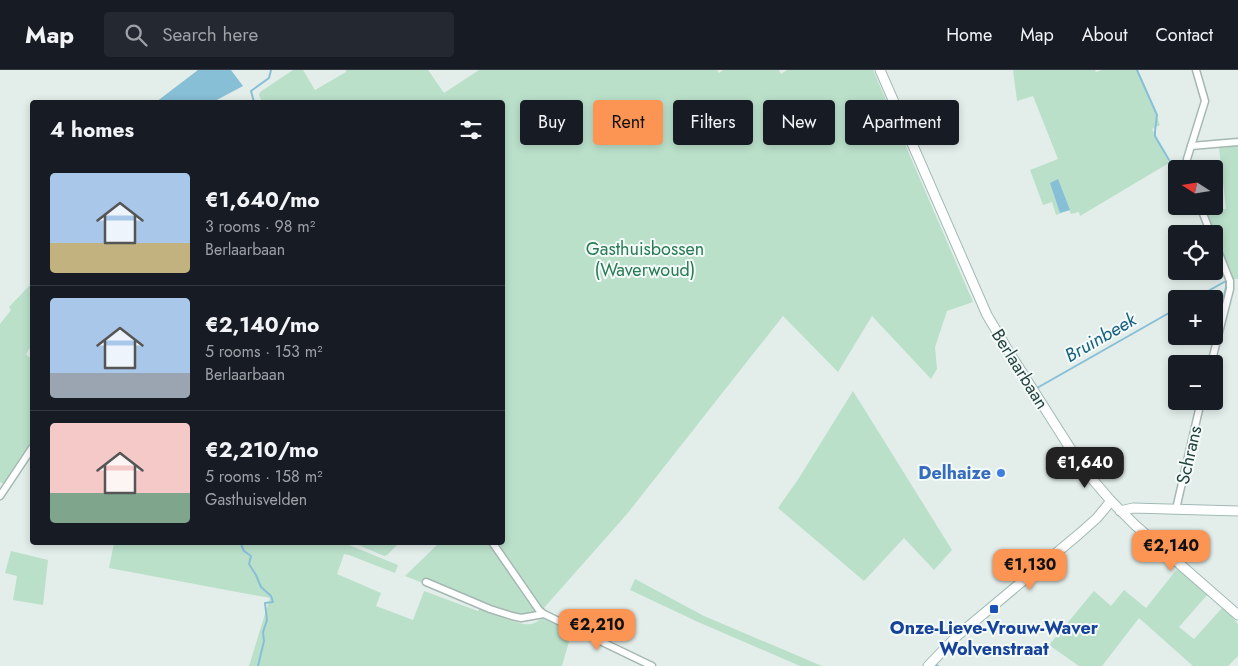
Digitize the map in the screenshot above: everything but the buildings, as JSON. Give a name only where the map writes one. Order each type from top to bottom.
[{"type":"street","name":"Berlaarbaan","points":[[880,70],[988,315],[1009,352],[1075,456],[1120,511],[1238,615]]},
{"type":"street","points":[[1188,160],[1206,101],[1196,70]]},
{"type":"street","points":[[1191,146],[1238,142]]},
{"type":"street","points":[[1213,355],[1230,289],[1230,281],[1223,264]]},
{"type":"street","name":"Schrans","points":[[1176,509],[1199,410]]},
{"type":"street","points":[[0,496],[30,451]]},
{"type":"street","points":[[928,666],[957,636],[1079,534],[1111,502]]},
{"type":"street","points":[[1120,511],[1133,508],[1238,511]]},
{"type":"street","points":[[494,545],[539,610],[544,614],[652,666]]},
{"type":"street","points":[[426,582],[512,616],[521,618],[544,614]]},
{"type":"green space","name":"Gasthuisbossen (Waverwoud)","points":[[293,70],[303,70],[315,90],[346,72],[346,70],[428,70],[444,93],[479,70],[717,70],[719,73],[723,70],[779,70],[781,74],[787,70],[873,70],[886,100],[845,100],[845,145],[905,145],[973,302],[947,311],[935,347],[937,369],[931,379],[872,316],[838,372],[783,316],[627,514],[543,609],[497,545],[505,545],[505,100],[261,100],[260,92]]},
{"type":"green space","points":[[1013,70],[1095,70],[1096,72],[1102,70],[1137,70],[1160,125],[1152,129],[1168,164],[1080,216],[1079,212],[1071,214],[1069,210],[1056,215],[1052,202],[1043,205],[1030,170],[1058,159],[1033,96],[1017,101]]},
{"type":"green space","points":[[1238,146],[1238,279],[1232,279],[1223,256],[1223,225],[1211,225],[1207,215],[1223,215],[1223,209],[1226,209],[1223,160],[1220,160],[1219,148]]},
{"type":"green space","points":[[30,285],[30,347],[26,354],[30,358],[30,445],[3,484],[0,482],[0,324],[11,310],[9,307]]},
{"type":"green space","points":[[853,391],[952,550],[934,570],[904,538],[864,581],[778,508]]},
{"type":"green space","points":[[114,545],[349,545],[398,565],[395,573],[344,554],[337,574],[381,593],[376,606],[413,620],[424,591],[478,611],[480,608],[520,623],[531,624],[542,618],[572,631],[562,666],[249,666],[270,598],[109,568]]},
{"type":"green space","points":[[359,545],[397,545],[384,556]]},
{"type":"green space","points":[[437,545],[490,545],[539,613],[526,619],[492,606],[471,602],[405,576]]},
{"type":"green space","points":[[11,551],[48,560],[43,605],[13,600],[17,576],[5,573]]},
{"type":"green space","points":[[1177,569],[1208,594],[1179,627],[1194,639],[1223,607],[1238,624],[1238,656],[1228,666],[1193,666],[1139,618],[1102,666],[1079,666],[1049,645],[1094,591],[1111,606],[1124,590],[1146,608]]},
{"type":"green space","points":[[635,579],[704,616],[822,666],[800,666],[698,622],[630,590]]},
{"type":"water","points":[[198,70],[231,70],[243,86],[217,100],[159,100]]},
{"type":"water","points":[[1058,179],[1070,210],[1060,213],[1050,183]]},
{"type":"waterway","points":[[253,100],[251,91],[269,78],[271,70]]},
{"type":"waterway","points":[[1137,70],[1157,115],[1155,136],[1169,160]]},
{"type":"waterway","name":"Bruinbeek","points":[[1210,290],[1226,281],[1223,302]]},
{"type":"waterway","name":"Bruinbeek","points":[[1037,388],[1168,314]]},
{"type":"waterway","points":[[241,545],[244,551],[251,556],[249,564],[261,587],[271,596],[273,602],[265,603],[267,620],[263,632],[264,641],[258,666]]},
{"type":"place","name":"Delhaize","points":[[1001,473]]},
{"type":"place","name":"Onze-Lieve-Vrouw-Waver Wolvenstraat","points":[[994,609]]}]
